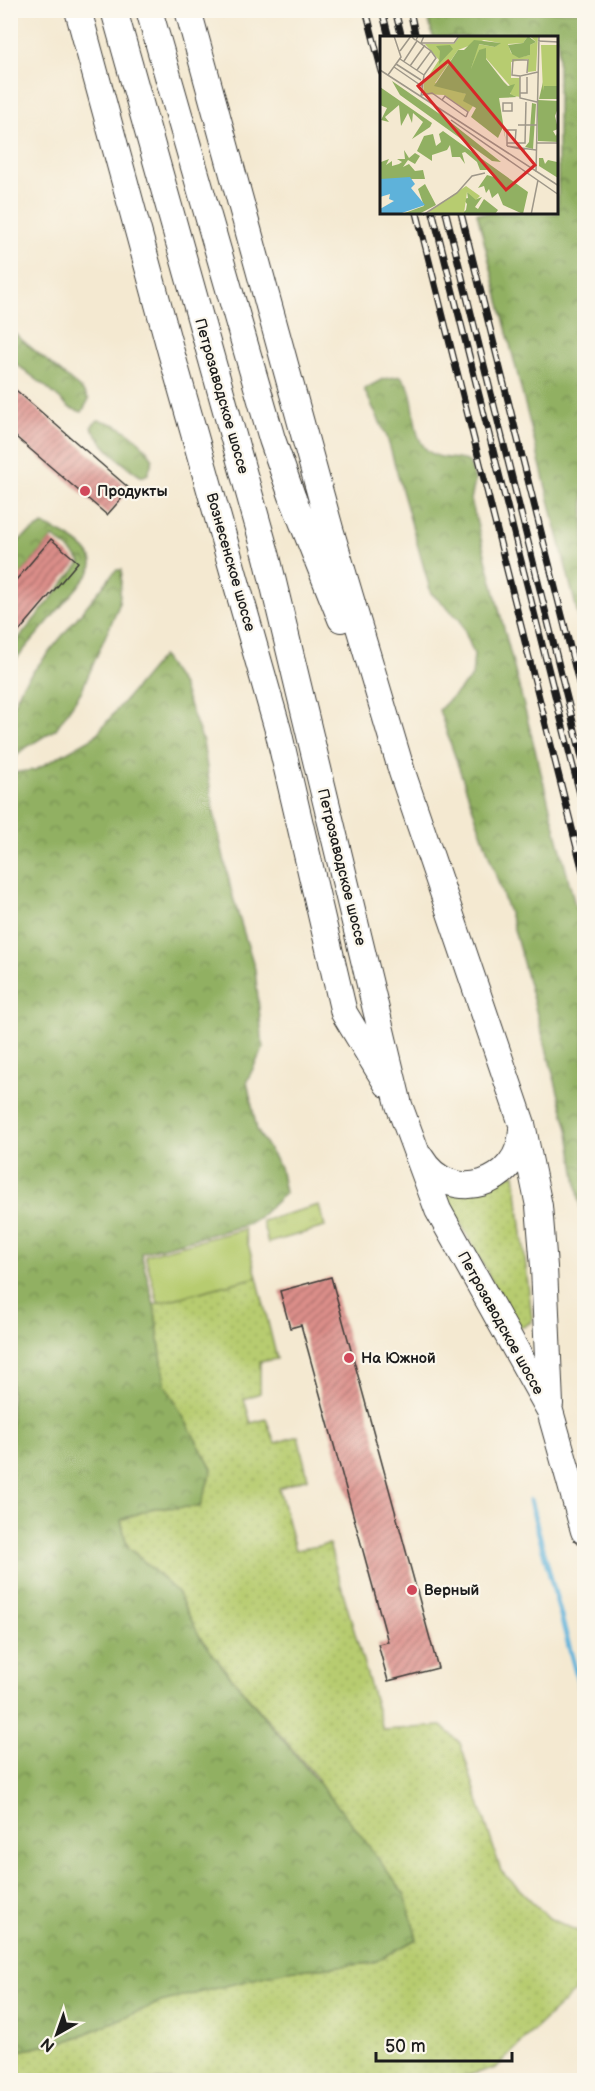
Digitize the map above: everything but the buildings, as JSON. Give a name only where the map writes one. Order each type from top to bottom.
[{"type":"main road","name":"Вознесенское шоссе","points":[[78,10],[171,352],[278,730],[344,1013],[399,1105]]},
{"type":"main road","name":"Петрозаводское шоссе","points":[[114,10],[267,557],[399,1105],[438,1210],[550,1411]]},
{"type":"main road","points":[[149,10],[272,439],[292,496],[402,772]]},
{"type":"main road","name":"Петрозаводское шоссе","points":[[188,10],[330,528],[402,772],[522,1124],[539,1206],[550,1411]]},
{"type":"main road","points":[[417,1150],[423,1162],[442,1179],[461,1185],[481,1184],[504,1172],[512,1162],[520,1144],[522,1124]]},
{"type":"main road","points":[[550,1411],[585,1531]]},
{"type":"green space","points":[[426,11],[584,11],[584,639],[477,214],[559,214],[559,36],[433,36]]},
{"type":"green space","points":[[10,330],[81,389],[89,399],[82,412],[70,408],[11,360]]},
{"type":"green space","points":[[401,376],[409,388],[417,430],[423,445],[428,451],[438,456],[469,462],[475,480],[471,500],[584,940],[584,1231],[569,1133],[512,922],[439,710],[472,677],[474,654],[460,620],[431,593],[387,437],[364,389],[383,379]]},
{"type":"green space","points":[[98,420],[115,425],[143,445],[153,459],[148,474],[142,477],[108,449],[91,427]]},
{"type":"green space","points":[[43,525],[65,535],[87,551],[92,566],[89,574],[11,665],[11,648],[81,562],[53,537],[11,586],[13,548],[23,538]]},
{"type":"green space","points":[[116,570],[122,570],[119,605],[81,692],[56,729],[22,750],[11,762],[11,710],[23,684]]},
{"type":"green space","points":[[162,656],[182,685],[203,742],[214,813],[232,894],[255,969],[263,1048],[247,1081],[257,1130],[280,1167],[285,1193],[261,1216],[246,1225],[141,1253],[154,1304],[165,1384],[212,1469],[200,1507],[153,1508],[121,1520],[127,1546],[177,1592],[200,1637],[221,1665],[354,1826],[405,1895],[417,1939],[373,1963],[286,1971],[161,2002],[73,2039],[11,2053],[11,775],[35,770],[94,737]]},
{"type":"green space","points":[[515,1174],[532,1318],[531,1322],[523,1327],[515,1324],[445,1194]]},
{"type":"green space","points":[[319,1205],[325,1227],[268,1243],[262,1221]]},
{"type":"green space","points":[[244,1229],[257,1277],[158,1303],[145,1255]]},
{"type":"green space","points":[[257,1277],[277,1359],[260,1362],[260,1393],[244,1399],[251,1423],[266,1419],[275,1443],[298,1436],[308,1478],[279,1488],[295,1550],[329,1544],[383,1730],[442,1726],[460,1743],[501,1871],[549,1918],[584,1934],[584,1983],[496,2068],[449,2080],[11,2080],[10,2053],[73,2039],[160,2002],[286,1971],[373,1963],[318,1779],[221,1665],[200,1637],[177,1592],[127,1546],[121,1520],[153,1508],[200,1506],[212,1469],[165,1384],[154,1304]]},
{"type":"waterway","points":[[530,1500],[584,1703]]},
{"type":"railway","points":[[366,10],[380,64]]},
{"type":"railway","points":[[382,10],[388,36]]},
{"type":"railway","points":[[395,10],[402,36]]},
{"type":"railway","points":[[410,10],[416,36]]},
{"type":"railway","points":[[417,214],[584,876]]},
{"type":"railway","points":[[433,214],[584,810]]},
{"type":"railway","points":[[446,214],[584,766]]},
{"type":"railway","points":[[461,214],[584,703]]},
{"type":"place","name":"Продукты","points":[[85,491]]},
{"type":"place","name":"На Южной","points":[[349,1358]]},
{"type":"place","name":"Верный","points":[[412,1590]]}]
